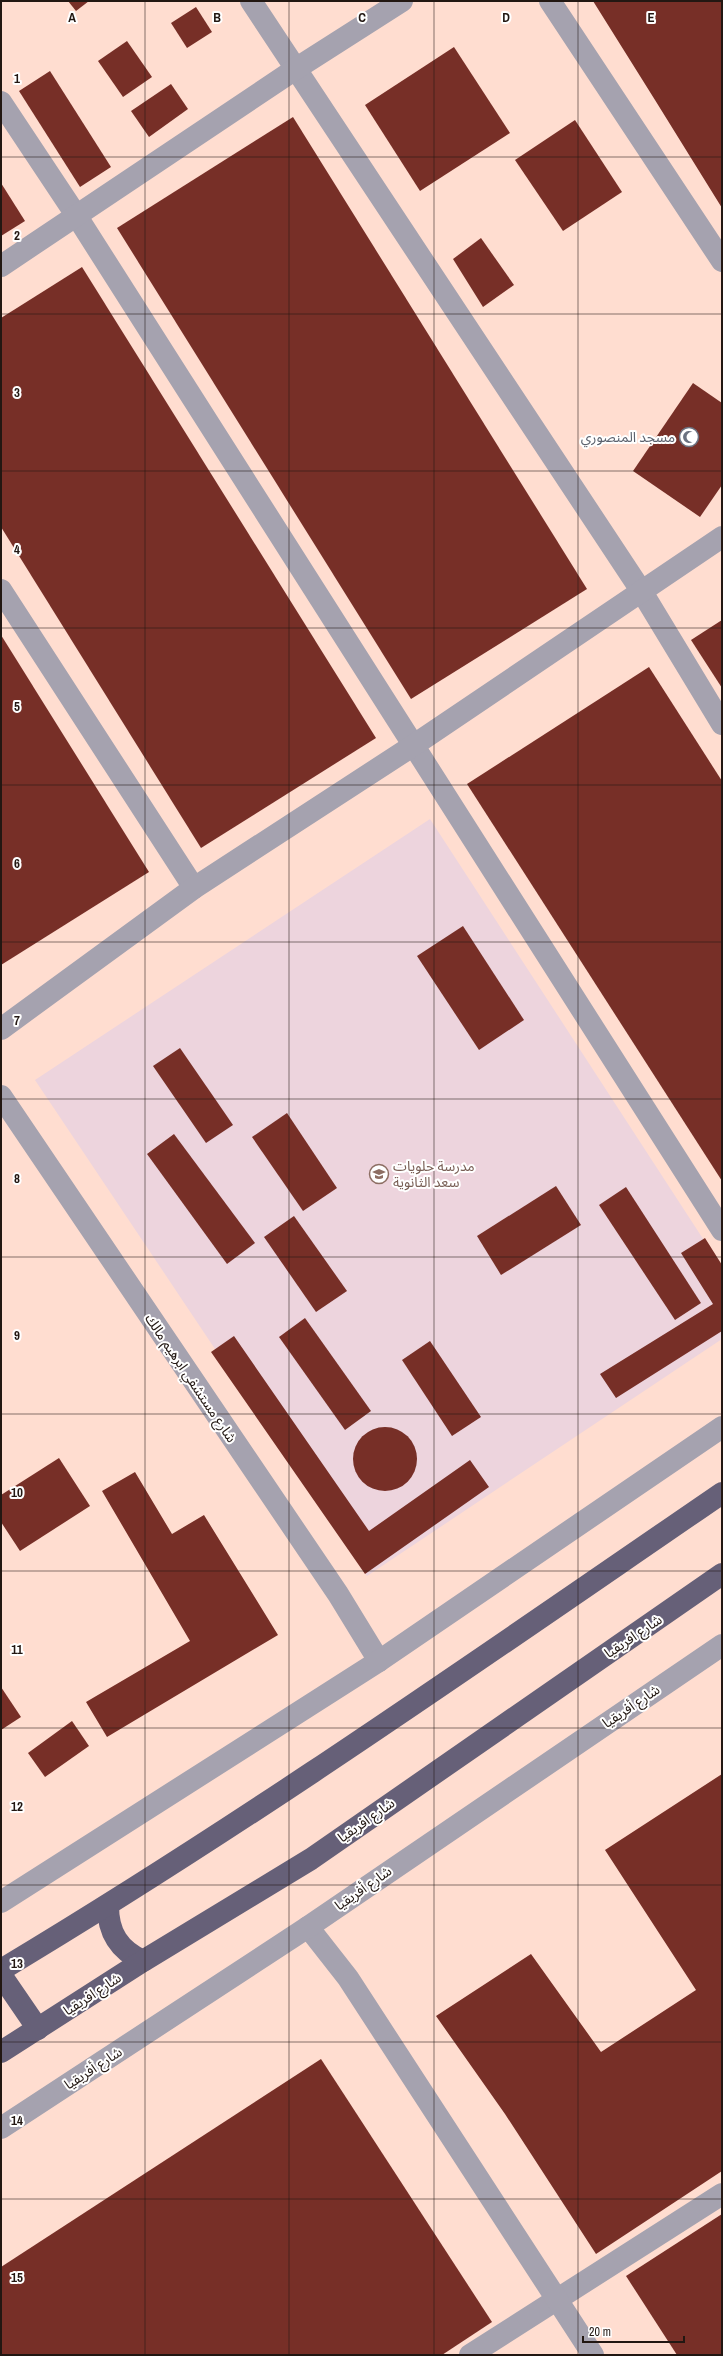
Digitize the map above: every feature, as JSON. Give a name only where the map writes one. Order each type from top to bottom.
[{"type":"highway","points":[[1,1970],[108,1906],[341,1755],[722,1493]]},
{"type":"highway","name":"شارع افريقيا","points":[[1,2052],[144,1961],[311,1859],[722,1574]]},
{"type":"highway","points":[[108,1906],[108,1918],[115,1940],[123,1949],[144,1961]]},
{"type":"highway","points":[[1,1976],[38,2029]]},
{"type":"street","points":[[251,1],[297,68],[642,592],[722,724]]},
{"type":"street","points":[[1,266],[297,68],[402,1]]},
{"type":"street","points":[[550,1],[722,262]]},
{"type":"street","points":[[1,102],[76,215],[722,1230]]},
{"type":"street","points":[[1,1029],[194,888],[414,745],[722,537]]},
{"type":"street","points":[[1,590],[194,888]]},
{"type":"street","name":"شارع مستشفي ابرهيم مالك","points":[[1,1096],[338,1594],[379,1661]]},
{"type":"street","points":[[1,1902],[379,1661],[722,1427]]},
{"type":"street","name":"شارع أفريقيا","points":[[1,2128],[308,1927],[722,1645]]},
{"type":"street","points":[[308,1927],[348,1978],[593,2355]]},
{"type":"street","points":[[470,2355],[556,2298],[722,2194]]},
{"type":"shaded area","name":"مدرسة حلويات سعد الثانوية","points":[[430,819],[722,1268],[722,1339],[367,1576],[35,1080]]},
{"type":"building","points":[[68,1],[89,1],[76,11]]},
{"type":"building","points":[[593,1],[722,1],[722,208],[655,100]]},
{"type":"building","points":[[196,7],[212,32],[187,48],[171,23]]},
{"type":"building","points":[[127,41],[152,77],[123,97],[98,61]]},
{"type":"building","points":[[454,47],[510,133],[420,191],[365,105]]},
{"type":"building","points":[[50,71],[111,167],[80,187],[19,91]]},
{"type":"building","points":[[171,84],[188,109],[149,137],[131,111]]},
{"type":"building","points":[[293,117],[587,589],[411,699],[117,228]]},
{"type":"building","points":[[575,120],[622,192],[563,231],[515,160]]},
{"type":"building","points":[[1,183],[25,221],[1,236]]},
{"type":"building","points":[[481,238],[514,285],[483,307],[453,259]]},
{"type":"building","points":[[82,267],[376,738],[201,848],[1,527],[1,318]]},
{"type":"building","name":"مسجد المنصوري","points":[[693,383],[722,403],[722,485],[700,517],[633,471]]},
{"type":"building","points":[[722,620],[722,688],[691,640]]},
{"type":"building","points":[[1,635],[149,872],[1,965]]},
{"type":"building","points":[[649,667],[722,781],[722,1181],[467,784]]},
{"type":"building","points":[[463,926],[524,1020],[479,1050],[417,956]]},
{"type":"building","points":[[180,1048],[233,1125],[206,1143],[153,1066]]},
{"type":"building","points":[[287,1113],[337,1188],[303,1211],[252,1137]]},
{"type":"building","points":[[174,1134],[255,1243],[227,1264],[147,1154]]},
{"type":"building","points":[[556,1186],[581,1225],[501,1275],[477,1236]]},
{"type":"building","points":[[626,1187],[701,1303],[675,1320],[599,1205]]},
{"type":"building","points":[[294,1216],[347,1291],[316,1312],[264,1237]]},
{"type":"building","points":[[705,1238],[722,1265],[722,1331],[616,1398],[600,1374],[713,1304],[681,1253]]},
{"type":"building","points":[[305,1318],[371,1411],[345,1430],[279,1337]]},
{"type":"building","points":[[234,1336],[369,1531],[470,1460],[489,1487],[365,1574],[211,1352]]},
{"type":"building","points":[[430,1341],[481,1417],[452,1436],[402,1360]]},
{"type":"building","points":[[379,1427],[391,1427],[408,1436],[415,1447],[417,1459],[415,1471],[408,1482],[391,1491],[379,1491],[367,1486],[358,1477],[353,1465],[353,1453],[358,1441],[367,1432]]},
{"type":"building","points":[[59,1458],[90,1506],[20,1551],[1,1522],[1,1495]]},
{"type":"building","points":[[135,1472],[172,1534],[204,1515],[278,1635],[107,1737],[86,1702],[190,1641],[102,1491]]},
{"type":"building","points":[[1,1687],[21,1717],[1,1730]]},
{"type":"building","points":[[72,1721],[89,1746],[45,1777],[28,1753]]},
{"type":"building","points":[[722,1774],[722,2171],[596,2254],[505,2114],[436,2016],[531,1954],[601,2052],[696,1990],[605,1850]]},
{"type":"building","points":[[321,2059],[492,2322],[442,2355],[1,2355],[1,2267]]},
{"type":"building","points":[[722,2214],[722,2355],[677,2355],[626,2276]]},
{"type":"place","name":"مسجد المنصوري","points":[[689,437]]},
{"type":"place","name":"مدرسة حلويات سعد الثانوية","points":[[379,1174]]}]
